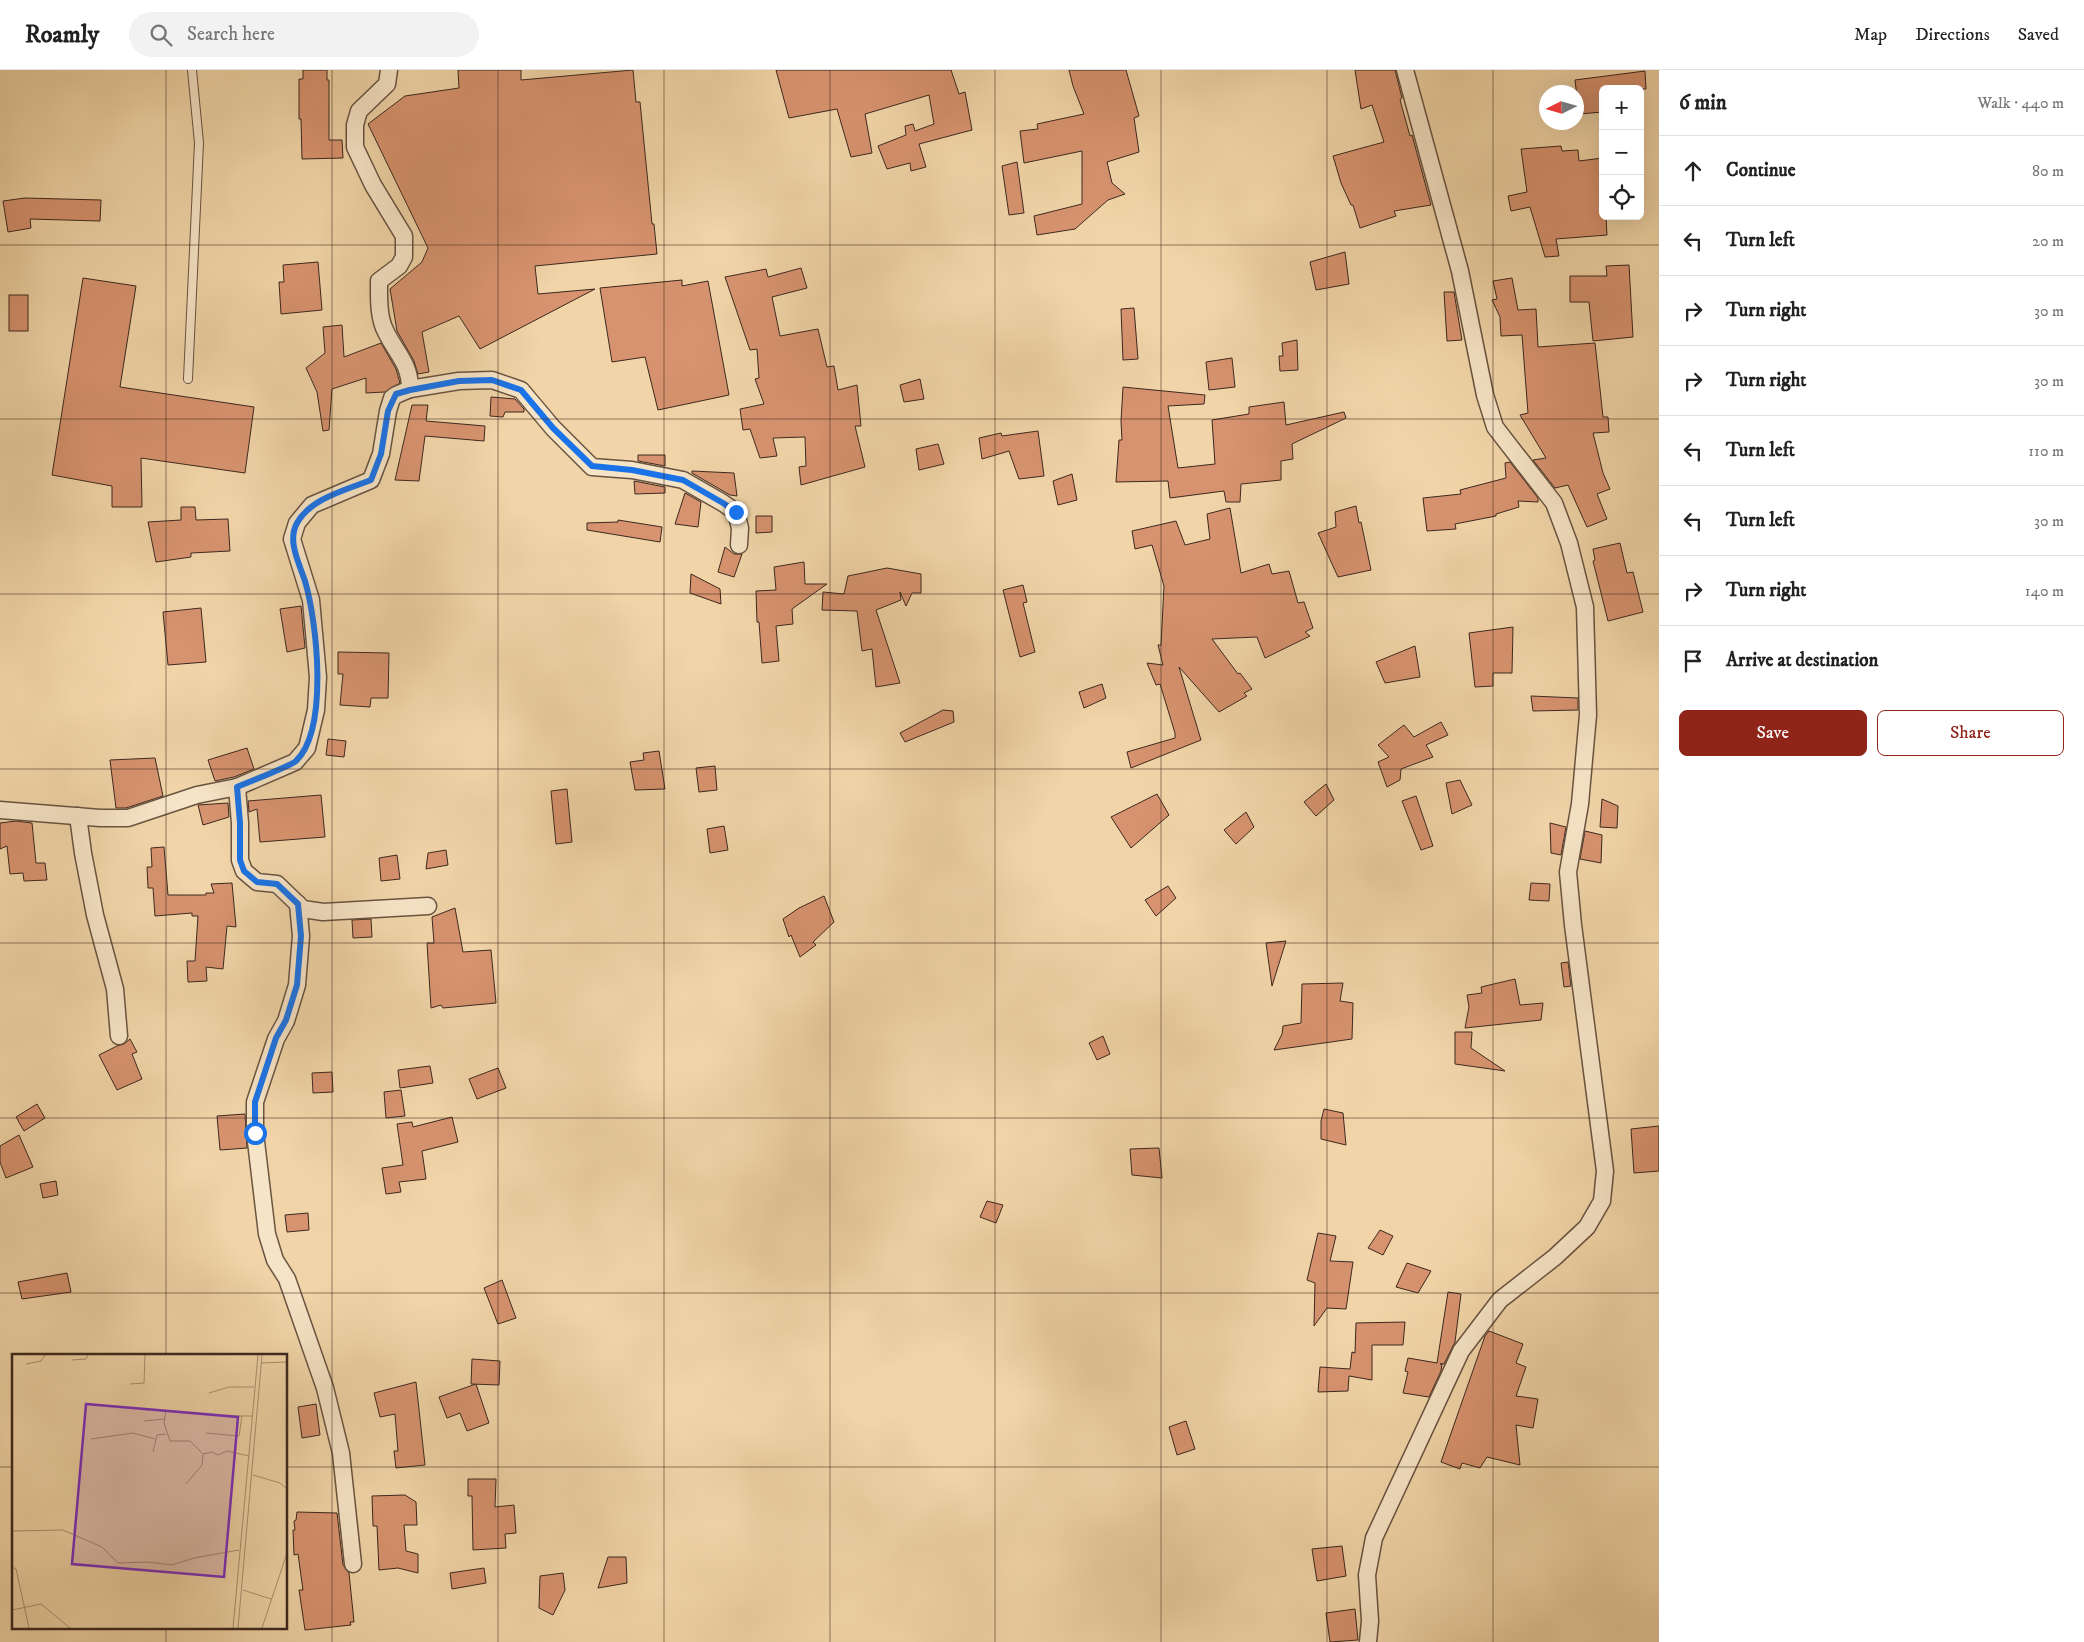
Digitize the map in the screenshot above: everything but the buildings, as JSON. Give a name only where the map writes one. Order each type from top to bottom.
[{"type":"street","points":[[389,70],[387,84],[359,111],[355,124],[355,146],[373,185],[404,236],[404,257],[399,266],[379,281],[379,299],[385,330],[406,365],[410,390]]},
{"type":"street","points":[[1368,1642],[1370,1621],[1367,1575],[1374,1538],[1461,1351],[1500,1300],[1555,1257],[1588,1227],[1602,1201],[1605,1171],[1573,925],[1568,872],[1580,804],[1588,715],[1585,607],[1569,543],[1554,503],[1495,427],[1485,395],[1460,271],[1405,70]]},
{"type":"street","points":[[0,810],[128,818],[197,795],[237,787],[295,762],[307,748],[316,710],[318,677],[310,600],[292,539],[296,524],[312,505],[371,480],[381,454],[388,411],[392,398],[396,394],[459,381],[492,380],[521,390],[553,428],[592,466],[632,470],[683,480],[736,512],[740,528],[738,545]]},
{"type":"street","points":[[237,787],[240,823],[240,860],[244,871],[257,882],[277,884],[303,910],[323,912],[428,906]]},
{"type":"street","points":[[78,816],[82,853],[94,915],[115,989],[119,1036]]},
{"type":"street","points":[[298,904],[301,936],[297,985],[286,1020],[276,1038],[255,1102],[255,1133],[267,1234],[275,1260],[287,1279],[325,1388],[341,1453],[353,1564]]},
{"type":"lane","points":[[188,379],[199,143],[192,70]]},
{"type":"route","points":[[255,1133],[255,1102],[276,1038],[286,1020],[297,985],[301,936],[298,904],[277,884],[257,882],[244,871],[240,860],[240,823],[237,787],[295,762],[307,748],[316,710],[318,677],[310,600],[292,539],[296,524],[312,505],[371,480],[381,454],[392,398],[396,394],[410,390],[459,381],[492,380],[521,390],[553,428],[592,466],[632,470],[683,480],[736,512]]}]
